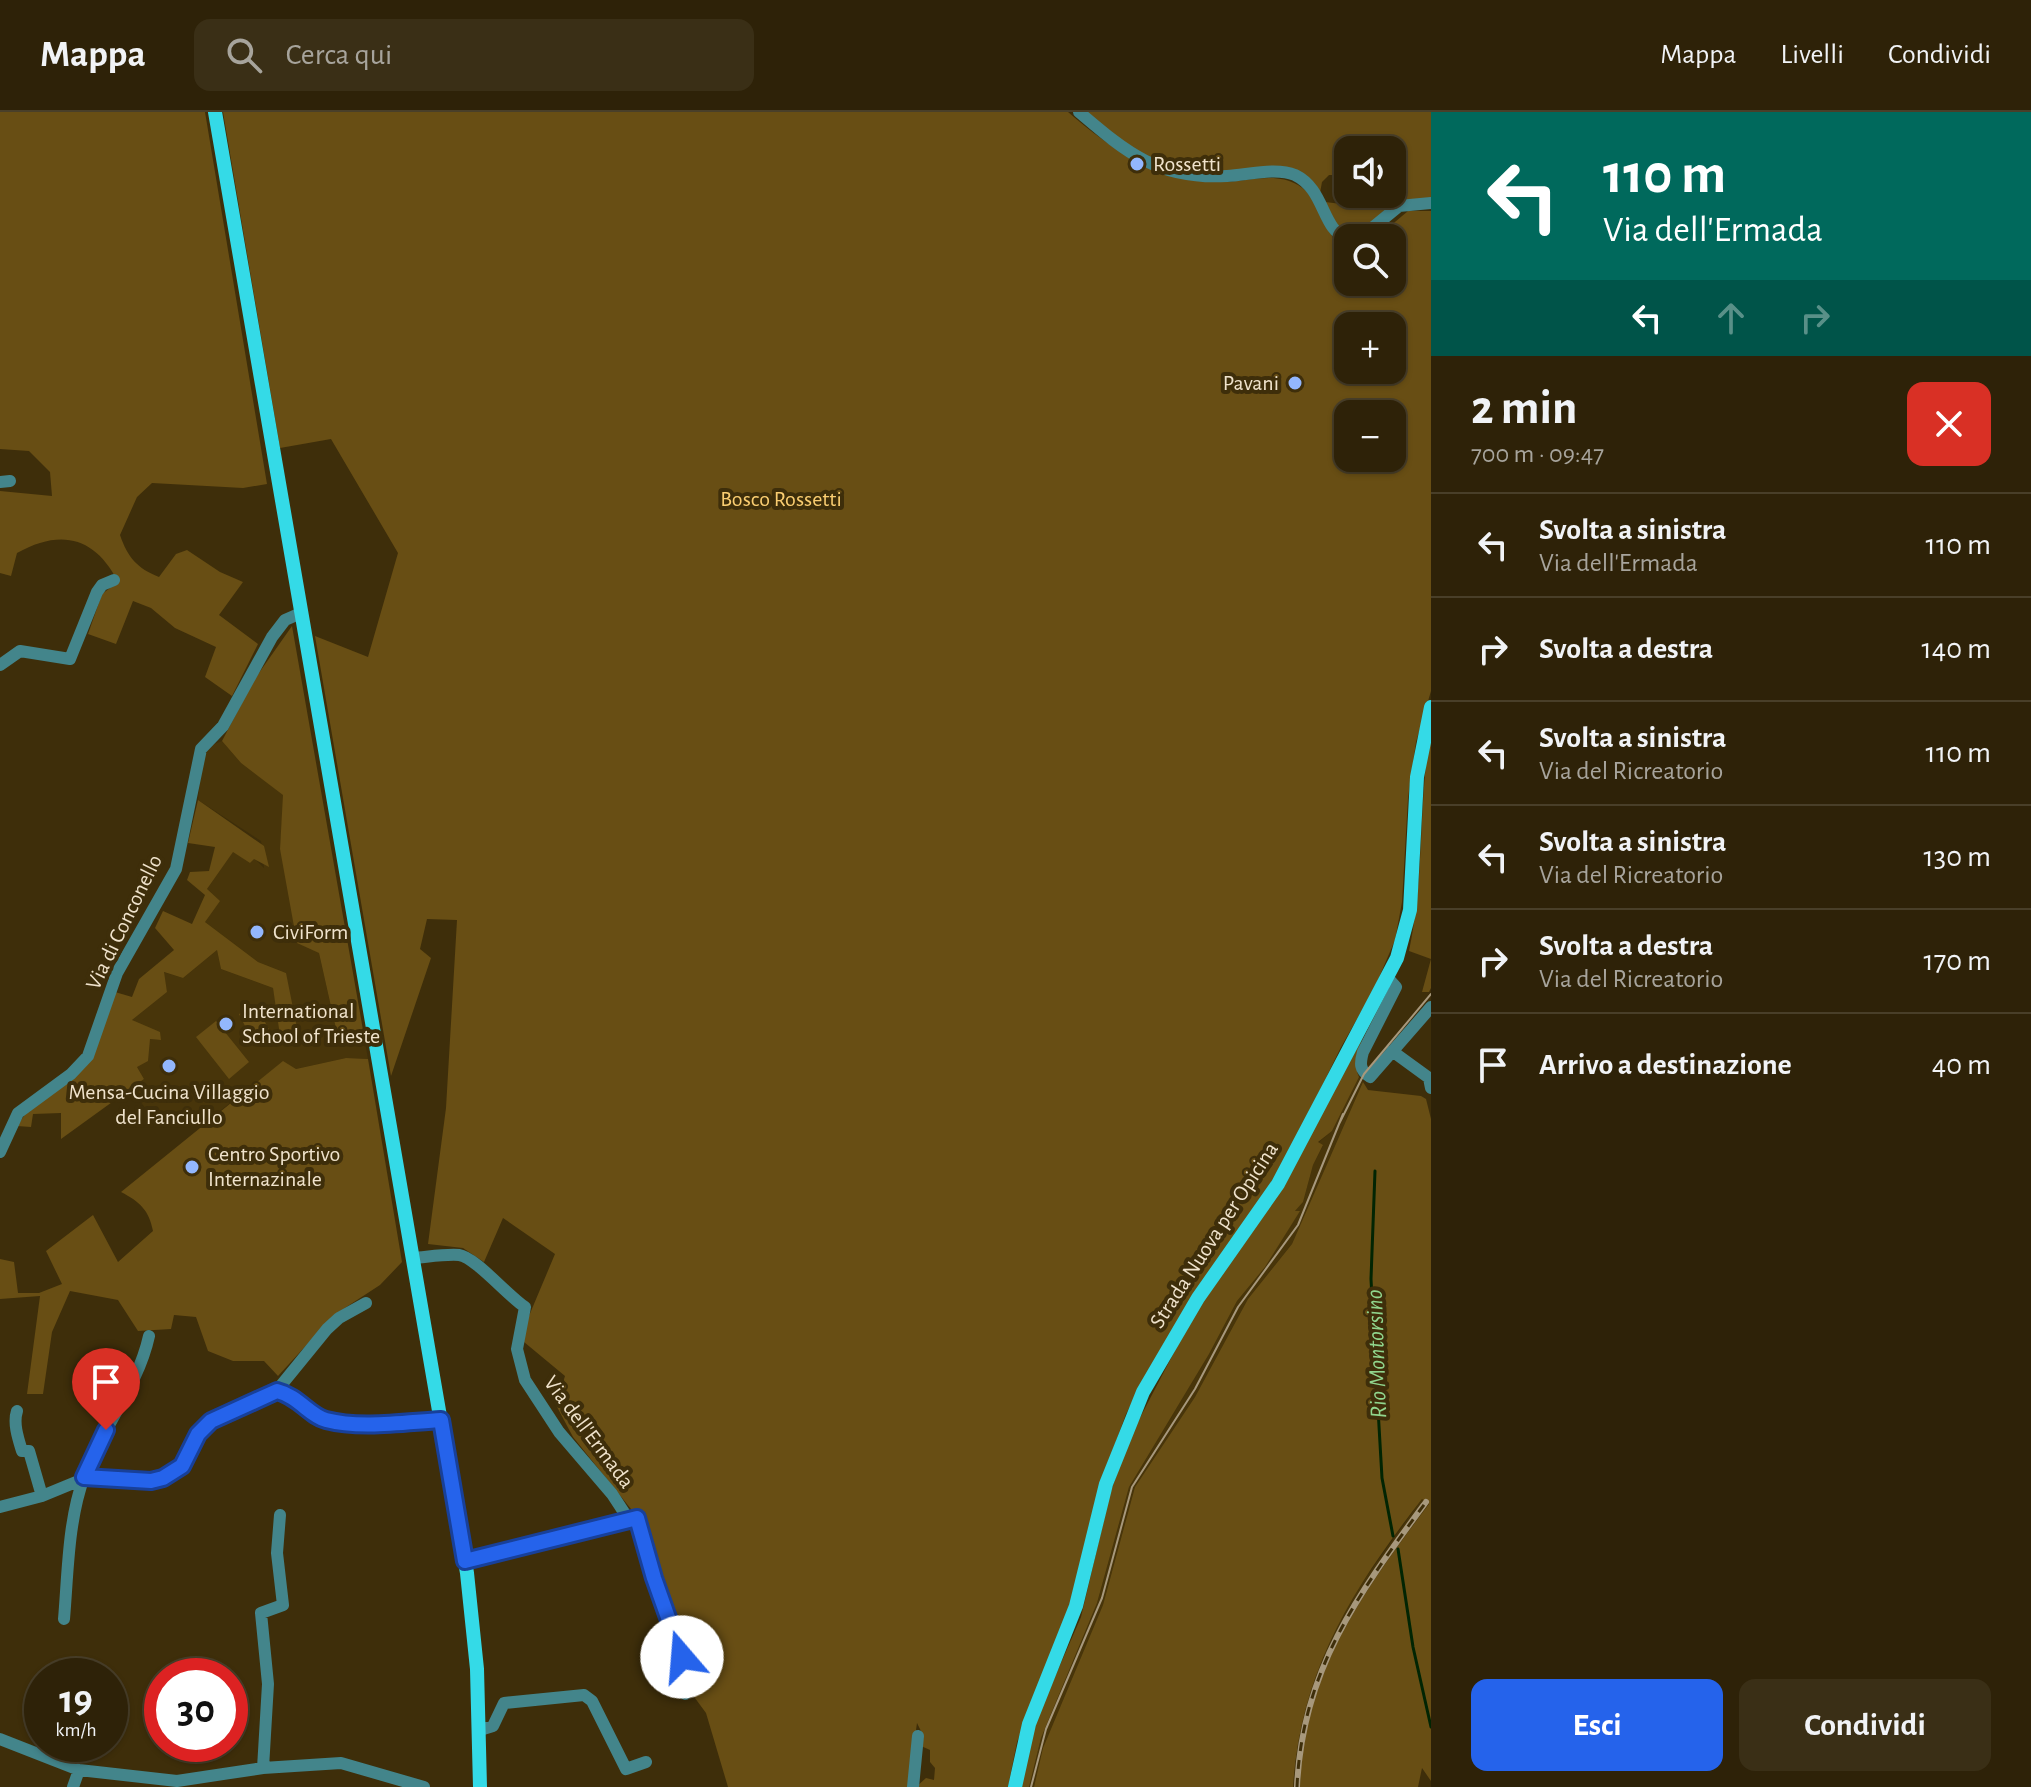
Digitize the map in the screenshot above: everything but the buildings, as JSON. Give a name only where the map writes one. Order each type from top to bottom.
[{"type":"main road","points":[[215,112],[465,1561],[474,1625],[480,1787]]},
{"type":"main road","name":"Strada Nuova per Opicina","points":[[1015,1787],[1029,1724],[1076,1606],[1106,1484],[1143,1392],[1198,1298],[1278,1184],[1403,942],[1410,910],[1417,777],[1431,707]]},
{"type":"street","points":[[1079,112],[1124,151],[1150,164],[1204,176],[1287,173],[1296,176],[1316,192],[1334,230]]},
{"type":"street","points":[[1377,224],[1399,206],[1431,203]]},
{"type":"street","points":[[0,665],[20,651],[70,659],[97,592],[102,585],[114,580]]},
{"type":"street","name":"Via di Conconello","points":[[0,1152],[18,1113],[71,1074],[88,1056],[117,973],[176,869],[201,749],[223,726],[240,690],[285,620],[301,613]]},
{"type":"street","points":[[1387,977],[1396,987],[1363,1052],[1361,1069],[1370,1077],[1431,1007]]},
{"type":"street","points":[[1392,1051],[1429,1078],[1431,1088]]},
{"type":"street","name":"Via dell'Ermada","points":[[413,1258],[460,1255],[470,1259],[500,1290],[525,1307],[517,1349],[525,1380],[559,1432],[612,1494],[629,1520]]},
{"type":"street","points":[[0,1507],[42,1496],[84,1477],[151,1481],[163,1478],[182,1466],[198,1434],[211,1421],[277,1391],[327,1329],[339,1318],[366,1303]]},
{"type":"street","points":[[64,1619],[75,1511],[84,1477],[138,1370],[149,1336]]},
{"type":"street","points":[[277,1391],[299,1400],[322,1420],[341,1423],[441,1420]]},
{"type":"street","points":[[17,1411],[15,1419],[20,1446],[22,1451],[29,1451],[42,1496]]},
{"type":"street","points":[[263,1768],[268,1684],[261,1613],[283,1605],[277,1553],[280,1515]]},
{"type":"street","name":"Via dell'Ermada","points":[[465,1561],[637,1518],[682,1657],[685,1694]]},
{"type":"street","points":[[480,1730],[493,1726],[504,1703],[584,1695],[592,1701],[626,1769],[646,1762]]},
{"type":"street","points":[[913,1787],[918,1736]]},
{"type":"street","points":[[0,1739],[79,1770],[177,1781],[263,1768],[341,1763],[395,1784],[424,1787]]},
{"type":"street","points":[[73,1787],[79,1770]]},
{"type":"shaded area","name":"CiviForm","points":[[222,741],[241,763],[284,795],[280,849],[319,953],[339,1042],[353,1038],[363,1030],[368,1059],[346,1058],[296,1069],[283,1062],[203,1124],[152,1117],[130,1088],[144,1079],[137,1067],[150,1039],[160,1040],[132,1020],[167,992],[163,972],[183,978],[217,950],[221,969],[273,988],[276,1003],[286,973],[258,962],[205,922],[207,889],[233,851],[250,863],[254,858],[264,868],[261,841],[198,800],[202,759],[209,746]]},
{"type":"shaded area","points":[[1359,1077],[1363,1082],[1292,1244],[1248,1299],[1195,1397],[1135,1487],[1103,1605],[1043,1748],[1034,1787],[1029,1787],[1041,1738],[1097,1603],[1129,1487],[1237,1301],[1265,1267],[1299,1211],[1295,1211],[1303,1202],[1313,1165],[1323,1146],[1318,1143],[1332,1131]]},
{"type":"shaded area","points":[[1422,1499],[1429,1504],[1363,1594],[1329,1659],[1305,1733],[1300,1787],[1293,1787],[1305,1707],[1324,1649],[1356,1591]]},
{"type":"green space","points":[[0,112],[205,112],[267,484],[243,488],[152,483],[137,497],[120,535],[134,561],[159,577],[176,554],[187,550],[220,572],[243,582],[219,615],[258,644],[232,696],[205,677],[216,647],[175,628],[151,608],[133,601],[116,644],[88,634],[102,594],[118,582],[99,555],[87,546],[62,540],[33,545],[17,553],[11,576],[0,573],[0,491],[52,496],[50,472],[29,451],[0,449]]},
{"type":"green space","name":"Bosco Rossetti","points":[[223,112],[1068,112],[1103,140],[1140,163],[1180,178],[1226,182],[1271,178],[1298,185],[1312,197],[1334,239],[1334,296],[1406,296],[1406,224],[1393,224],[1408,211],[1431,211],[1431,691],[1416,742],[1408,798],[1402,902],[1395,940],[1375,987],[1340,1049],[1287,1158],[1149,1369],[1126,1414],[1099,1488],[1078,1583],[1017,1742],[1008,1787],[916,1787],[926,1778],[934,1780],[935,1768],[930,1762],[930,1750],[921,1746],[923,1735],[917,1723],[908,1787],[728,1787],[706,1713],[692,1694],[688,1651],[654,1563],[643,1515],[631,1509],[573,1437],[556,1405],[565,1376],[524,1342],[526,1323],[555,1254],[503,1218],[484,1262],[463,1248],[428,1244],[446,1108],[457,920],[427,919],[420,949],[431,958],[391,1076],[315,636],[368,657],[398,553],[331,439],[280,448]]},
{"type":"green space","points":[[1086,112],[1431,112],[1431,199],[1406,202],[1406,136],[1334,136],[1334,175],[1329,175],[1322,182],[1320,193],[1303,175],[1215,172],[1153,160],[1129,149]]},
{"type":"green space","points":[[1325,202],[1334,203],[1334,208],[1391,208],[1371,224],[1336,224]]},
{"type":"green space","points":[[292,626],[363,1030],[353,1038],[339,1042],[319,953],[297,943],[280,849],[283,795],[241,763],[222,741],[254,680]]},
{"type":"green space","points":[[1431,727],[1431,959],[1409,951],[1417,896]]},
{"type":"green space","points":[[198,800],[264,846],[269,867],[254,859],[250,863],[233,852],[207,889],[220,901],[205,922],[258,962],[286,973],[297,1028],[281,1042],[273,988],[221,969],[217,950],[183,978],[164,972],[167,992],[132,1020],[160,1032],[161,1040],[150,1039],[148,1061],[137,1067],[144,1079],[61,1139],[61,1113],[33,1114],[31,1127],[17,1126],[26,1113],[74,1077],[115,992],[132,997],[139,979],[174,950],[155,928],[163,911],[192,924],[205,895],[187,880],[190,872],[209,871],[215,847],[188,843]]},
{"type":"green space","points":[[1431,959],[1431,988],[1429,992],[1422,992]]},
{"type":"green space","points":[[256,1005],[273,1037],[255,1046],[239,1014]]},
{"type":"green space","points":[[216,1021],[249,1062],[229,1079],[196,1037]]},
{"type":"green space","points":[[1364,1035],[1357,1055],[1359,1077],[1332,1131],[1318,1142],[1323,1145],[1313,1165],[1303,1202],[1295,1211],[1300,1211],[1265,1267],[1237,1301],[1129,1487],[1097,1603],[1041,1738],[1029,1787],[1021,1787],[1034,1725],[1081,1617],[1110,1494],[1130,1437],[1193,1316],[1282,1188]]},
{"type":"green space","points":[[346,1058],[368,1059],[402,1262],[380,1285],[334,1315],[278,1376],[264,1361],[233,1361],[208,1351],[196,1317],[174,1315],[171,1329],[138,1331],[118,1300],[70,1291],[52,1332],[43,1394],[27,1394],[40,1296],[0,1299],[0,1259],[14,1262],[18,1293],[39,1293],[62,1284],[46,1251],[93,1215],[118,1262],[153,1231],[143,1207],[121,1192],[283,1061],[296,1069]]},
{"type":"green space","points":[[1363,1082],[1368,1090],[1421,1096],[1426,1099],[1431,1119],[1431,1781],[1422,1768],[1418,1787],[1300,1787],[1304,1745],[1325,1670],[1360,1602],[1429,1504],[1422,1499],[1373,1566],[1334,1633],[1307,1705],[1293,1787],[1034,1787],[1043,1748],[1103,1605],[1135,1487],[1195,1397],[1248,1299],[1292,1244]]},
{"type":"waterway","name":"Rio Montorsino","points":[[1375,1171],[1371,1279],[1382,1478],[1393,1536]]},
{"type":"waterway","name":"Rio Montorsino","points":[[1398,1549],[1413,1647],[1431,1727]]},
{"type":"tram line","points":[[1339,1124],[1364,1074],[1431,994]]},
{"type":"tram line","points":[[1031,1787],[1046,1729],[1102,1598],[1132,1487],[1195,1389],[1238,1307],[1298,1225],[1343,1114]]},
{"type":"railway","points":[[1297,1787],[1301,1745],[1322,1669],[1357,1601],[1426,1502]]},
{"type":"place","name":"Rossetti","points":[[1137,164]]},
{"type":"place","name":"Pavani","points":[[1295,383]]},
{"type":"place","name":"CiviForm","points":[[257,932]]},
{"type":"place","name":"International School of Trieste","points":[[226,1024]]},
{"type":"place","name":"Mensa-Cucina Villaggio del Fanciullo","points":[[169,1066]]},
{"type":"place","name":"Centro Sportivo Internazinale","points":[[192,1167]]},
{"type":"route","points":[[106,1430],[84,1477],[93,1475],[151,1481],[163,1478],[182,1466],[198,1434],[211,1421],[277,1391],[299,1400],[322,1420],[341,1423],[441,1420],[465,1561],[637,1518],[682,1657]]}]
